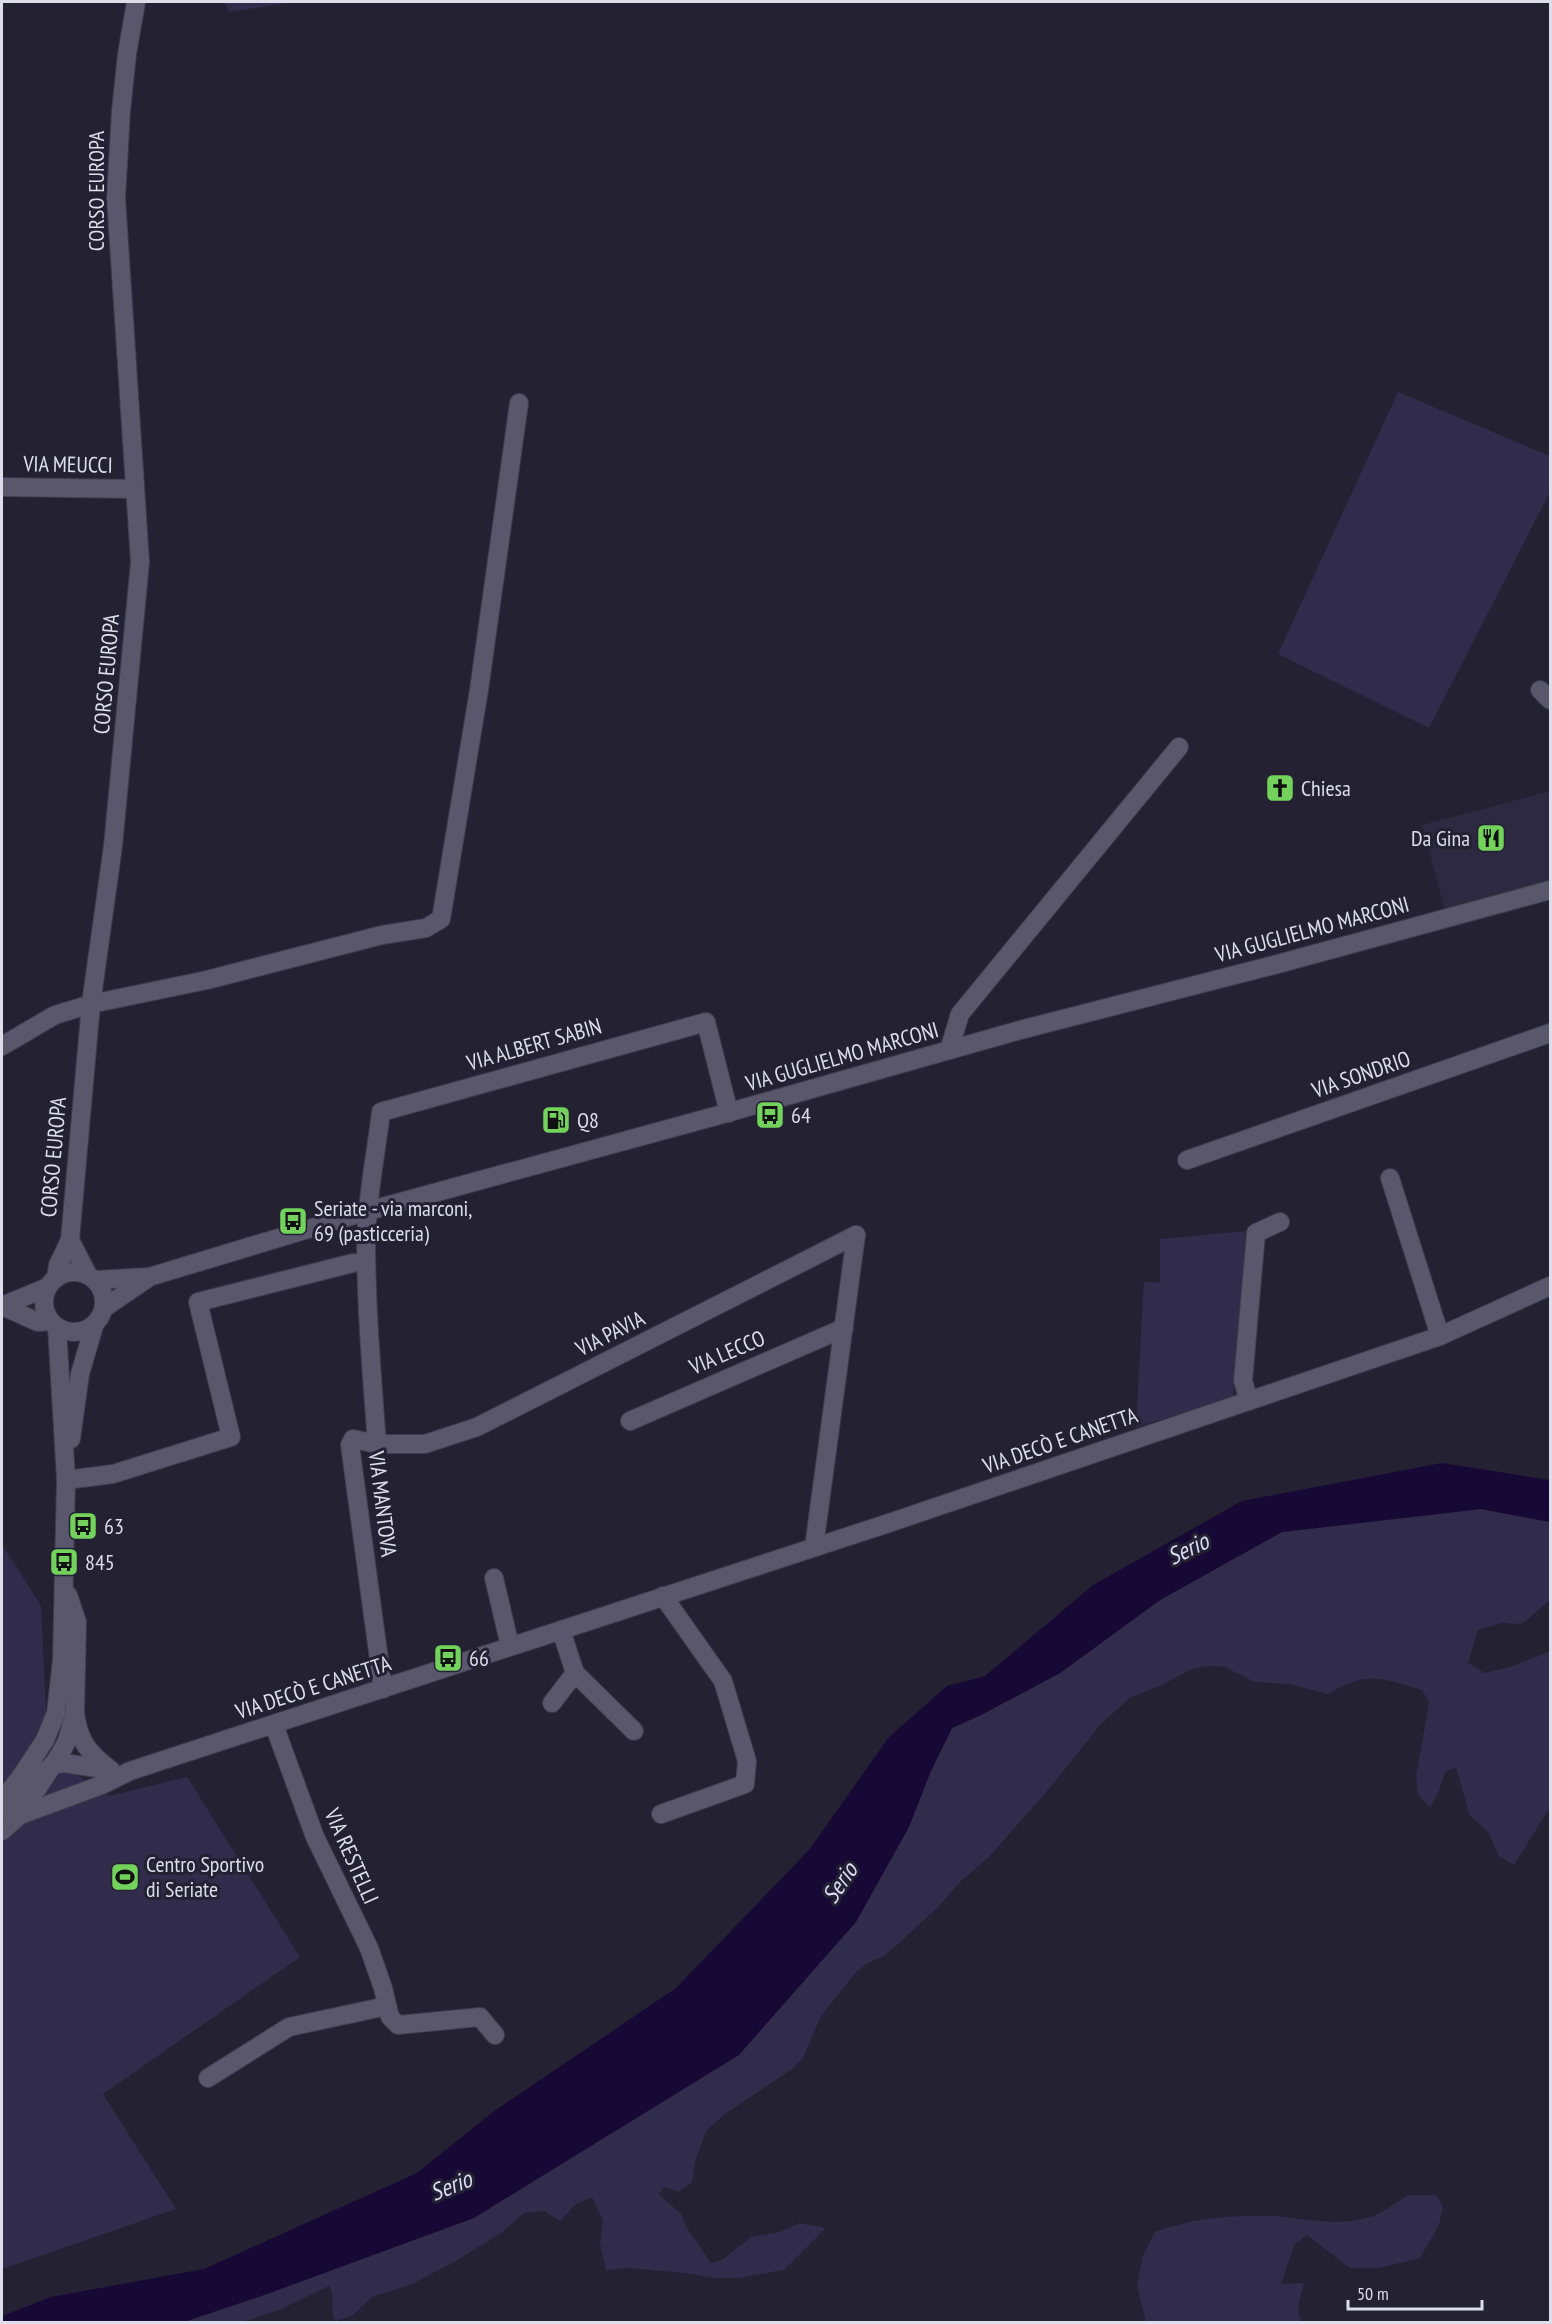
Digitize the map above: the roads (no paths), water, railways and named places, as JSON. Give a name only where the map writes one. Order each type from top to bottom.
[{"type":"street","name":"CORSO EUROPA","points":[[66,1480],[54,1324],[44,1305],[58,1265],[70,1240],[91,1004],[113,846],[140,562],[116,198],[121,111],[127,54],[136,2]]},
{"type":"street","points":[[3,1043],[55,1015],[91,1004],[207,980],[382,935],[426,928],[441,919],[480,679],[519,403]]},
{"type":"street","name":"VIA MEUCCI","points":[[2,487],[134,489]]},
{"type":"street","points":[[949,1050],[960,1014],[1179,747]]},
{"type":"street","name":"VIA GUGLIELMO MARCONI","points":[[92,1278],[149,1277],[368,1211],[729,1113],[949,1050],[1551,890]]},
{"type":"street","name":"VIA ALBERT SABIN","points":[[368,1211],[381,1112],[706,1022],[729,1113]]},
{"type":"street","name":"VIA SONDRIO","points":[[1187,1160],[1551,1033]]},
{"type":"street","points":[[1390,1178],[1440,1336]]},
{"type":"street","name":"VIA MANTOVA","points":[[368,1211],[366,1239],[377,1444],[353,1439],[350,1445],[383,1689]]},
{"type":"street","points":[[1249,1401],[1243,1381],[1256,1233],[1280,1222]]},
{"type":"street","name":"VIA PAVIA","points":[[377,1444],[425,1444],[477,1427],[856,1235],[844,1328]]},
{"type":"street","name":"CORSO EUROPA","points":[[2,1801],[45,1740],[56,1713],[62,1660],[66,1480],[80,1374],[93,1326],[100,1318],[104,1308],[104,1297],[70,1240]]},
{"type":"street","points":[[66,1480],[113,1474],[231,1437],[198,1302],[353,1263]]},
{"type":"street","points":[[2,1306],[69,1272],[92,1278]]},
{"type":"street","name":"VIA GUGLIELMO MARCONI","points":[[104,1308],[149,1277]]},
{"type":"street","name":"VIA DECÒ E CANETTA","points":[[2,1831],[20,1815],[104,1784],[130,1771],[814,1547],[887,1527],[1440,1336],[1551,1286]]},
{"type":"street","points":[[2,1306],[38,1322],[54,1324],[74,1333],[93,1326]]},
{"type":"street","points":[[814,1547],[844,1328]]},
{"type":"street","name":"VIA LECCO","points":[[630,1420],[844,1328]]},
{"type":"street","points":[[494,1578],[510,1646]]},
{"type":"street","name":"CORSO EUROPA","points":[[20,1815],[67,1741],[75,1712],[77,1622],[63,1582]]},
{"type":"street","points":[[661,1814],[745,1784],[747,1761],[723,1681],[663,1596]]},
{"type":"street","points":[[561,1630],[575,1673],[634,1731]]},
{"type":"street","points":[[552,1703],[575,1673]]},
{"type":"street","points":[[75,1712],[77,1731],[88,1749],[110,1770]]},
{"type":"street","name":"VIA RESTELLI","points":[[274,1725],[315,1837],[369,1948],[390,2017],[398,2025],[480,2017],[495,2035]]},
{"type":"street","name":"VIA DECÒ E CANETTA","points":[[52,1765],[64,1763],[130,1771]]},
{"type":"street","points":[[2,1811],[52,1765]]},
{"type":"street","points":[[208,2078],[289,2027],[387,2006]]},
{"type":"water","name":"Serio","points":[[1442,1463],[1550,1480],[1550,1522],[1481,1509],[1282,1532],[1160,1600],[1060,1673],[952,1728],[931,1771],[909,1827],[856,1922],[739,2055],[474,2218],[184,2322],[2,2322],[2,2316],[51,2297],[204,2269],[417,2173],[493,2112],[676,1988],[809,1850],[889,1737],[947,1686],[985,1676],[1093,1585],[1242,1501]]},
{"type":"place","name":"Chiesa","points":[[1280,788]]},
{"type":"place","name":"Da Gina","points":[[1491,838]]},
{"type":"place","name":"64","points":[[770,1115]]},
{"type":"place","name":"Q8","points":[[556,1120]]},
{"type":"place","name":"Seriate - via marconi, 69 (pasticceria)","points":[[293,1221]]},
{"type":"place","name":"63","points":[[83,1526]]},
{"type":"place","name":"845","points":[[64,1562]]},
{"type":"place","name":"66","points":[[448,1658]]},
{"type":"place","name":"Centro Sportivo di Seriate","points":[[125,1877]]}]
